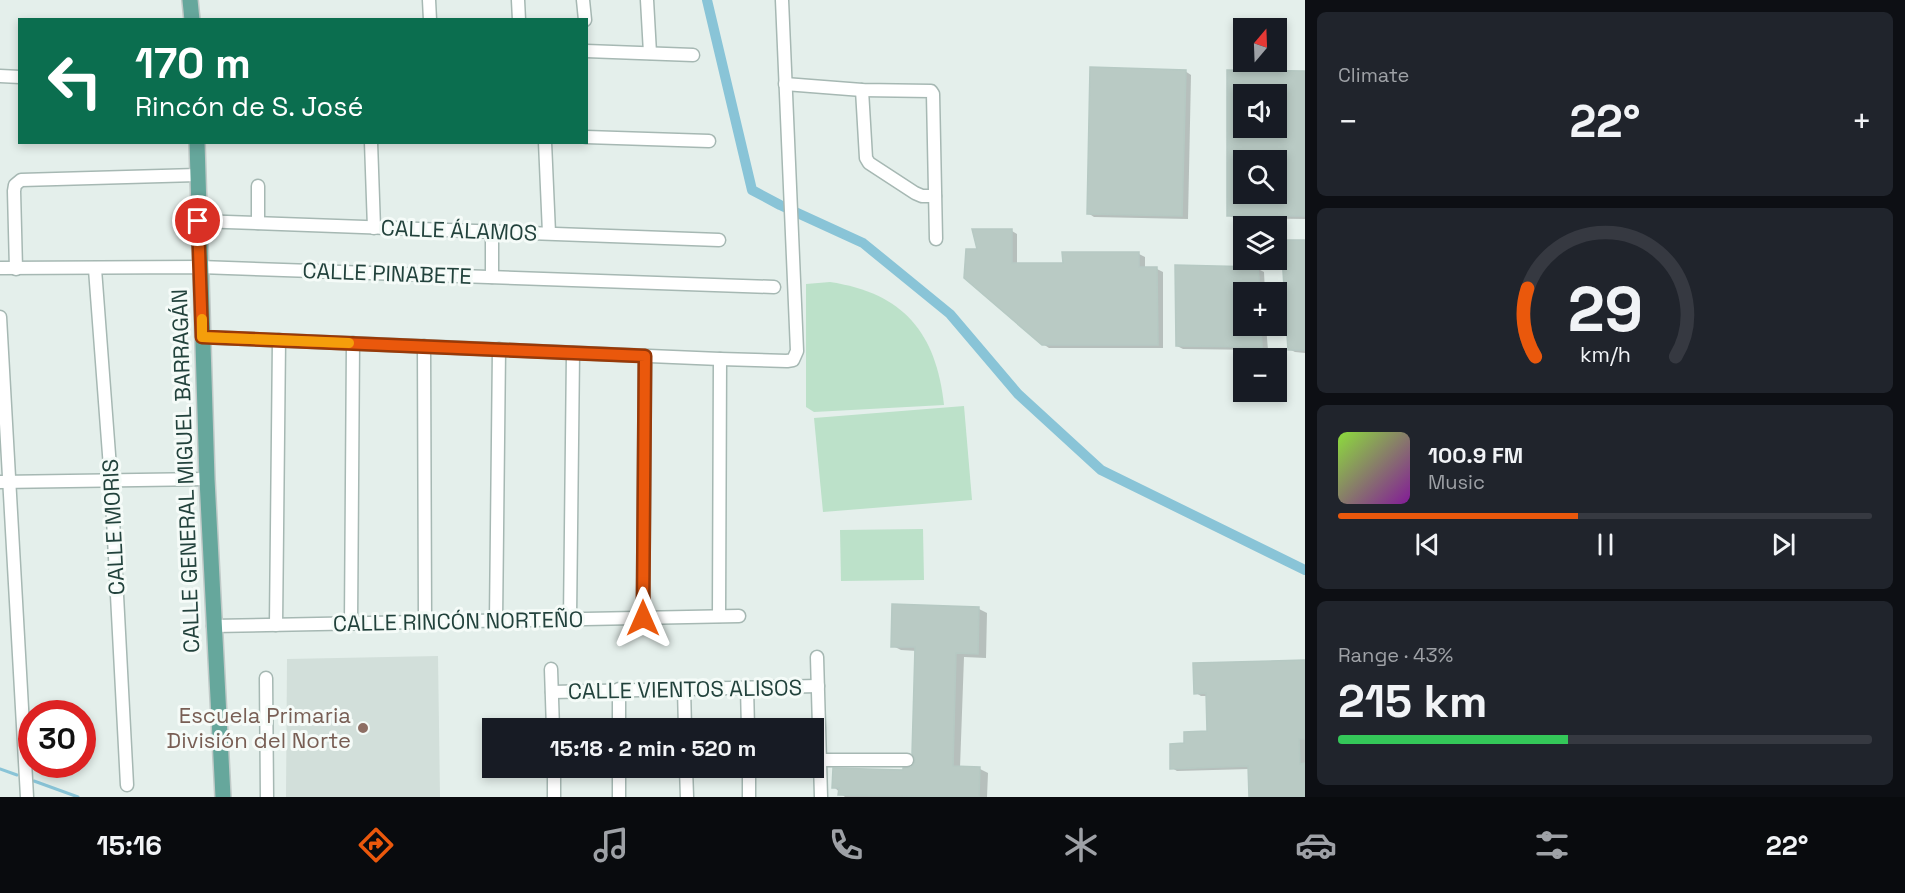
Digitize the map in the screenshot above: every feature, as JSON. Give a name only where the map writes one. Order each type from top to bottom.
[{"type":"main road","points":[[190,0],[192,18]]},
{"type":"main road","name":"CALLE GENERAL MIGUEL BARRAGÁN","points":[[197,144],[207,479],[223,797]]},
{"type":"street","points":[[429,0],[430,18]]},
{"type":"street","points":[[518,0],[519,18]]},
{"type":"street","points":[[583,0],[585,18]]},
{"type":"street","points":[[647,0],[650,53]]},
{"type":"street","points":[[202,337],[720,359],[787,361],[795,358],[797,351],[782,0]]},
{"type":"street","points":[[588,51],[693,55]]},
{"type":"street","points":[[0,76],[18,77]]},
{"type":"street","points":[[785,84],[862,90],[927,89],[932,93],[936,239]]},
{"type":"street","points":[[862,90],[866,158],[869,163],[915,193],[922,196],[935,196]]},
{"type":"street","points":[[588,137],[709,141]]},
{"type":"street","points":[[371,144],[374,228]]},
{"type":"street","points":[[545,144],[549,233]]},
{"type":"street","points":[[16,269],[14,191],[18,183],[30,179],[197,175]]},
{"type":"street","points":[[258,186],[258,223]]},
{"type":"street","name":"CALLE ÁLAMOS","points":[[198,221],[719,240]]},
{"type":"street","points":[[492,231],[492,277]]},
{"type":"street","name":"CALLE PINABETE","points":[[0,268],[200,267],[774,287]]},
{"type":"street","name":"CALLE MORIS","points":[[95,269],[111,482],[127,785]]},
{"type":"street","points":[[0,317],[5,482],[27,797]]},
{"type":"street","points":[[276,625],[279,340]]},
{"type":"street","points":[[351,623],[353,343]]},
{"type":"street","points":[[424,346],[425,622]]},
{"type":"street","points":[[496,621],[499,350]]},
{"type":"street","points":[[570,619],[573,352]]},
{"type":"street","points":[[643,618],[645,356]]},
{"type":"street","points":[[719,616],[720,359]]},
{"type":"street","points":[[5,482],[207,479]]},
{"type":"street","name":"CALLE RINCÓN NORTEÑO","points":[[213,626],[739,616]]},
{"type":"street","points":[[817,657],[819,718]]},
{"type":"street","points":[[551,669],[553,718]]},
{"type":"street","points":[[266,678],[267,797]]},
{"type":"street","name":"CALLE VIENTOS ALISOS","points":[[552,692],[818,686]]},
{"type":"street","points":[[747,687],[748,718]]},
{"type":"street","points":[[684,688],[685,718]]},
{"type":"street","points":[[619,689],[619,718]]},
{"type":"street","points":[[824,759],[907,760]]},
{"type":"street","points":[[554,778],[554,797]]},
{"type":"street","points":[[619,778],[619,797]]},
{"type":"street","points":[[686,778],[687,797]]},
{"type":"street","points":[[749,778],[749,797]]},
{"type":"street","points":[[820,778],[821,797]]},
{"type":"shaded area","name":"Escuela Primaria División del Norte","points":[[438,656],[440,797],[286,797],[287,659]]},
{"type":"green space","points":[[830,282],[856,287],[877,296],[896,307],[911,320],[924,337],[933,357],[940,379],[944,405],[814,412],[806,407],[806,284]]},
{"type":"green space","points":[[964,406],[972,500],[823,512],[814,418]]},
{"type":"green space","points":[[923,529],[924,580],[841,581],[840,530]]},
{"type":"building","points":[[1090,67],[1186,70],[1182,216],[1087,214]]},
{"type":"building","points":[[1227,70],[1233,70],[1233,72],[1305,71],[1305,216],[1227,216]]},
{"type":"building","points":[[972,229],[1012,229],[1012,263],[1063,263],[1062,252],[1139,252],[1139,267],[1157,267],[1158,345],[1042,345],[964,278],[966,249],[977,249]]},
{"type":"building","points":[[1287,240],[1305,240],[1305,350],[1288,350],[1287,282],[1284,282],[1283,270],[1287,270]]},
{"type":"building","points":[[1175,265],[1233,266],[1233,270],[1258,270],[1259,282],[1233,282],[1233,336],[1261,336],[1262,347],[1176,346]]},
{"type":"building","points":[[892,604],[979,607],[978,654],[956,653],[953,766],[980,767],[979,797],[838,795],[839,788],[832,788],[833,768],[903,770],[914,764],[915,759],[912,754],[915,647],[891,647]]},
{"type":"building","points":[[1305,660],[1305,739],[1299,739],[1300,764],[1305,763],[1305,797],[1249,797],[1248,766],[1170,769],[1170,744],[1184,743],[1184,732],[1207,731],[1206,693],[1194,694],[1193,663]]},
{"type":"waterway","points":[[707,0],[752,190],[863,243],[950,314],[1018,394],[1101,470],[1305,570]]},
{"type":"waterway","points":[[0,769],[17,775]]},
{"type":"waterway","points":[[34,781],[78,797]]},
{"type":"slow traffic","points":[[202,319],[202,337],[349,343]]},
{"type":"place","name":"Escuela Primaria División del Norte","points":[[363,728]]},
{"type":"route","points":[[198,221],[202,337],[645,356],[643,618]]}]
